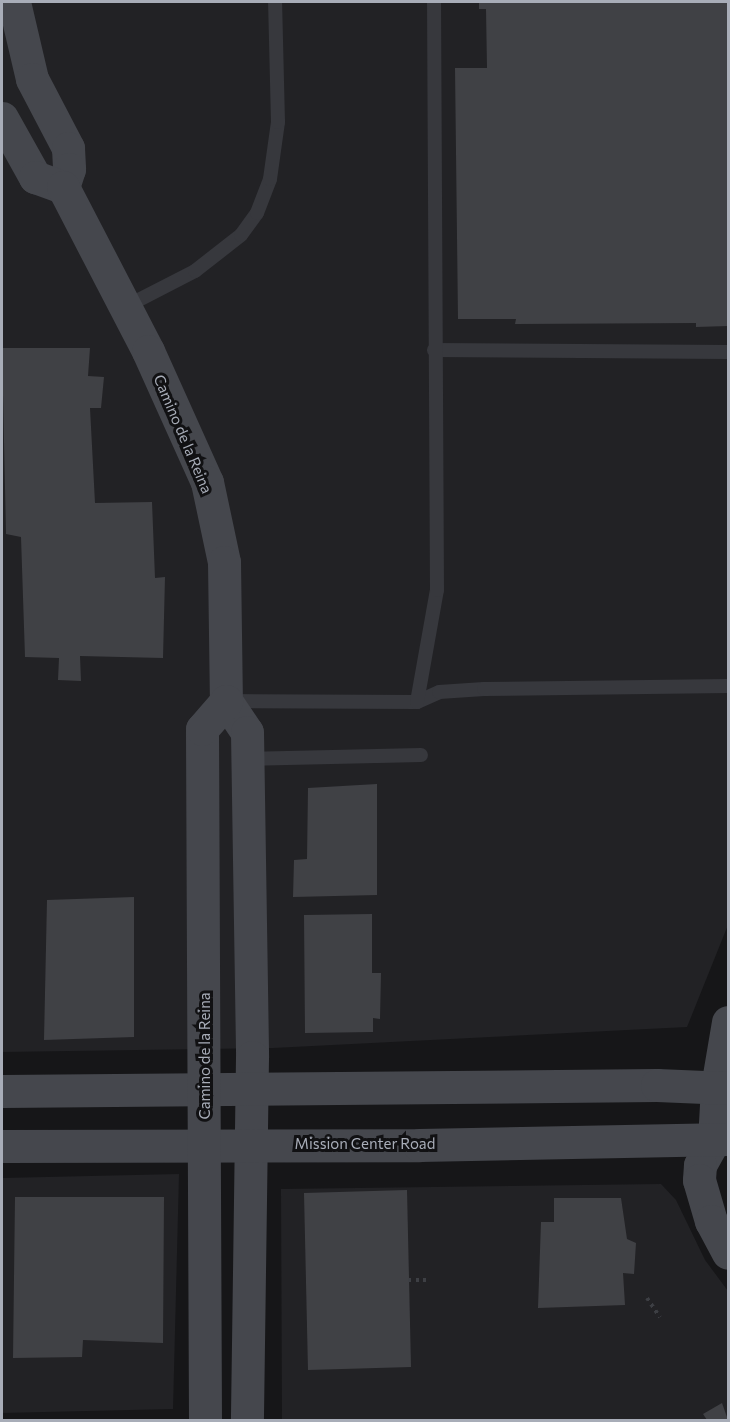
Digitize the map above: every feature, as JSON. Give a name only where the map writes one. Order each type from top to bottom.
[{"type":"main road","points":[[2,118],[35,177],[63,188],[69,169],[69,148],[32,79],[14,2]]},
{"type":"main road","name":"Camino de la Reina","points":[[63,188],[124,307],[207,482],[224,562],[226,701],[202,729],[206,1144],[205,1420]]},
{"type":"main road","points":[[226,701],[247,732],[251,1088],[247,1420]]},
{"type":"main road","points":[[728,1250],[699,1186],[700,1165],[721,1139],[729,1022]]},
{"type":"main road","points":[[2,1091],[251,1088],[723,1088]]},
{"type":"main road","name":"Mission Center Road","points":[[2,1146],[721,1139]]},
{"type":"lane","points":[[124,307],[195,271],[241,235],[257,213],[270,179],[278,122],[275,2]]},
{"type":"lane","points":[[417,702],[437,590],[434,350],[435,2]]},
{"type":"lane","points":[[434,350],[729,352]]},
{"type":"lane","points":[[226,701],[417,702],[439,692],[484,689],[729,686]]},
{"type":"lane","points":[[247,759],[421,754]]},
{"type":"path","points":[[408,1280],[428,1280]]},
{"type":"path","points":[[647,1298],[660,1317]]},
{"type":"shaded area","points":[[2,2],[728,2],[728,925],[687,1027],[273,1048],[2,1052]]},
{"type":"shaded area","points":[[179,1174],[173,1409],[2,1413],[2,1178]]},
{"type":"shaded area","points":[[661,1184],[676,1200],[705,1260],[728,1291],[728,1420],[282,1420],[281,1189]]},
{"type":"building","points":[[479,2],[728,2],[728,326],[696,327],[696,323],[515,324],[516,319],[458,319],[455,68],[487,68],[486,9],[479,9]]},
{"type":"building","points":[[2,348],[90,348],[88,376],[104,377],[101,408],[90,408],[95,503],[152,502],[155,578],[165,577],[163,658],[80,656],[81,681],[58,680],[59,658],[25,657],[21,537],[6,534]]},
{"type":"building","points":[[377,784],[377,895],[293,897],[294,860],[307,859],[308,788]]},
{"type":"building","points":[[134,897],[134,1037],[44,1040],[47,900]]},
{"type":"building","points":[[372,914],[372,973],[381,973],[380,1019],[373,1018],[373,1032],[305,1033],[304,915]]},
{"type":"building","points":[[407,1190],[411,1367],[308,1370],[304,1193]]},
{"type":"building","points":[[15,1197],[164,1197],[163,1343],[83,1340],[82,1357],[13,1358]]},
{"type":"building","points":[[554,1198],[621,1198],[627,1239],[636,1243],[634,1274],[623,1273],[625,1305],[538,1308],[541,1222],[554,1222]]},
{"type":"building","points":[[722,1403],[728,1420],[707,1420],[703,1414]]}]
